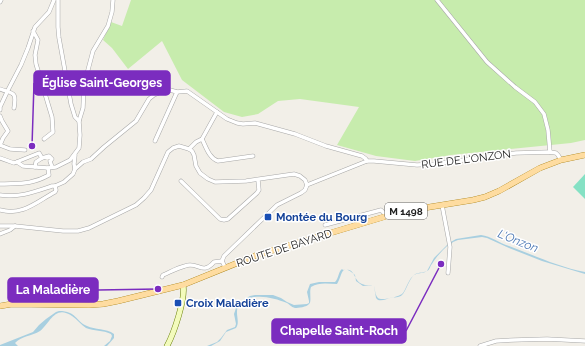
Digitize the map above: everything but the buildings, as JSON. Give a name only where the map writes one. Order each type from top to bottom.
[{"type":"main road","name":"ROUTE DE BAYARD","points":[[0,306],[12,304],[103,304],[183,284],[257,254],[387,216],[405,211],[485,197],[499,191],[540,168],[561,160],[585,155]]},
{"type":"main road","points":[[167,346],[177,322],[183,293],[183,284]]},
{"type":"street","points":[[0,110],[8,90],[24,59],[36,24],[49,12],[54,0]]},
{"type":"street","points":[[58,0],[59,38],[71,104],[75,117],[79,121]]},
{"type":"street","points":[[17,162],[23,166],[56,167],[70,160],[79,148],[79,121],[83,108],[84,85],[93,51],[108,26],[112,12],[113,0]]},
{"type":"street","points":[[437,0],[487,62],[515,87],[535,102],[544,114],[548,130],[550,152],[556,153],[561,160]]},
{"type":"street","points":[[33,31],[38,40],[35,55],[36,64],[52,117],[53,132],[44,139]]},
{"type":"street","points":[[0,89],[8,90],[14,96],[14,108]]},
{"type":"street","points":[[0,195],[10,197],[21,196],[64,182],[83,162],[91,159],[136,121],[149,99],[154,95],[170,90],[177,92],[187,91],[227,119],[237,123],[255,123],[282,130],[326,146],[362,156],[366,159],[367,161],[307,185],[305,190],[301,193],[277,205],[224,256],[222,261]]},
{"type":"street","points":[[155,141],[177,92]]},
{"type":"street","points":[[188,149],[202,139],[217,112]]},
{"type":"street","points":[[0,116],[8,131],[0,146],[10,149],[25,150]]},
{"type":"street","points":[[202,139],[213,160],[218,161],[253,156]]},
{"type":"street","points":[[0,226],[63,231],[78,231],[89,228],[136,205],[144,198],[151,190],[168,152],[178,146],[188,149],[194,155],[196,166],[200,173],[215,182],[246,182],[294,174],[305,180],[307,185]]},
{"type":"street","points":[[20,150],[24,159]]},
{"type":"street","name":"RUE DE L'ONZON","points":[[367,161],[417,165],[516,153],[550,152]]},
{"type":"street","points":[[0,158],[14,163],[39,153],[42,158]]},
{"type":"street","points":[[75,154],[75,169]]},
{"type":"street","points":[[0,184],[29,184],[41,180],[49,175],[50,161],[52,159],[49,156],[42,158],[36,162],[35,167]]},
{"type":"street","points":[[180,181],[220,219],[224,220],[228,219],[257,193],[259,190],[258,180]]},
{"type":"street","points":[[0,210],[16,212],[24,210],[54,192],[56,190],[55,186]]},
{"type":"street","points":[[442,205],[450,247],[448,273]]},
{"type":"street","points":[[325,225],[381,210],[387,216]]},
{"type":"street","points":[[0,234],[15,226]]},
{"type":"street","points":[[222,261],[225,267]]},
{"type":"street","points":[[162,277],[163,275],[186,265],[193,265],[205,269],[214,262],[222,261]]},
{"type":"street","points":[[480,346],[496,341],[547,338],[585,341]]},
{"type":"green space","points":[[131,0],[585,0],[585,140],[571,143],[451,155],[415,161],[376,156],[337,145],[359,107],[300,99],[278,101],[258,114],[242,117],[224,112],[182,80],[162,41],[128,69],[112,48],[103,40],[111,22],[122,26]]},
{"type":"green space","points":[[585,174],[585,199],[573,187]]},
{"type":"water","points":[[481,235],[556,264],[585,272],[585,274],[542,261],[487,238],[482,237],[458,240],[450,245],[449,243],[456,239]]},
{"type":"water","points":[[448,244],[435,259],[427,271],[434,258]]},
{"type":"water","points":[[341,270],[344,270],[337,284],[320,284],[311,287],[310,303],[304,307],[295,308],[281,301],[262,297],[245,300],[240,304],[237,310],[238,322],[236,328],[226,332],[220,341],[211,346],[207,346],[217,342],[227,330],[235,327],[236,324],[234,314],[237,305],[250,296],[273,295],[294,305],[307,304],[309,303],[307,292],[310,284],[319,282],[335,282]]},
{"type":"water","points":[[355,277],[362,284],[370,285],[363,286],[356,281]]},
{"type":"water","points":[[410,280],[403,294],[399,297],[392,298],[403,293]]},
{"type":"water","points":[[374,286],[378,298],[389,298],[378,300],[376,298]]},
{"type":"water","points":[[59,311],[65,311],[73,314],[87,326],[111,332],[114,334],[114,338],[107,346],[104,346],[110,341],[112,336],[111,334],[86,328],[72,316],[61,312],[53,316],[40,331],[23,337],[17,341],[15,343],[18,346],[0,346],[33,332],[46,319]]},
{"type":"place","name":"Église Saint-Georges","points":[[32,146]]},
{"type":"place","name":"Montée du Bourg","points":[[268,217]]},
{"type":"place","name":"Chapelle Saint-Roch","points":[[441,264]]},
{"type":"place","name":"La Maladière","points":[[158,289]]},
{"type":"place","name":"Croix Maladière","points":[[178,303]]},
{"type":"water label","name":"L'Onzon","points":[[518,241]]}]
